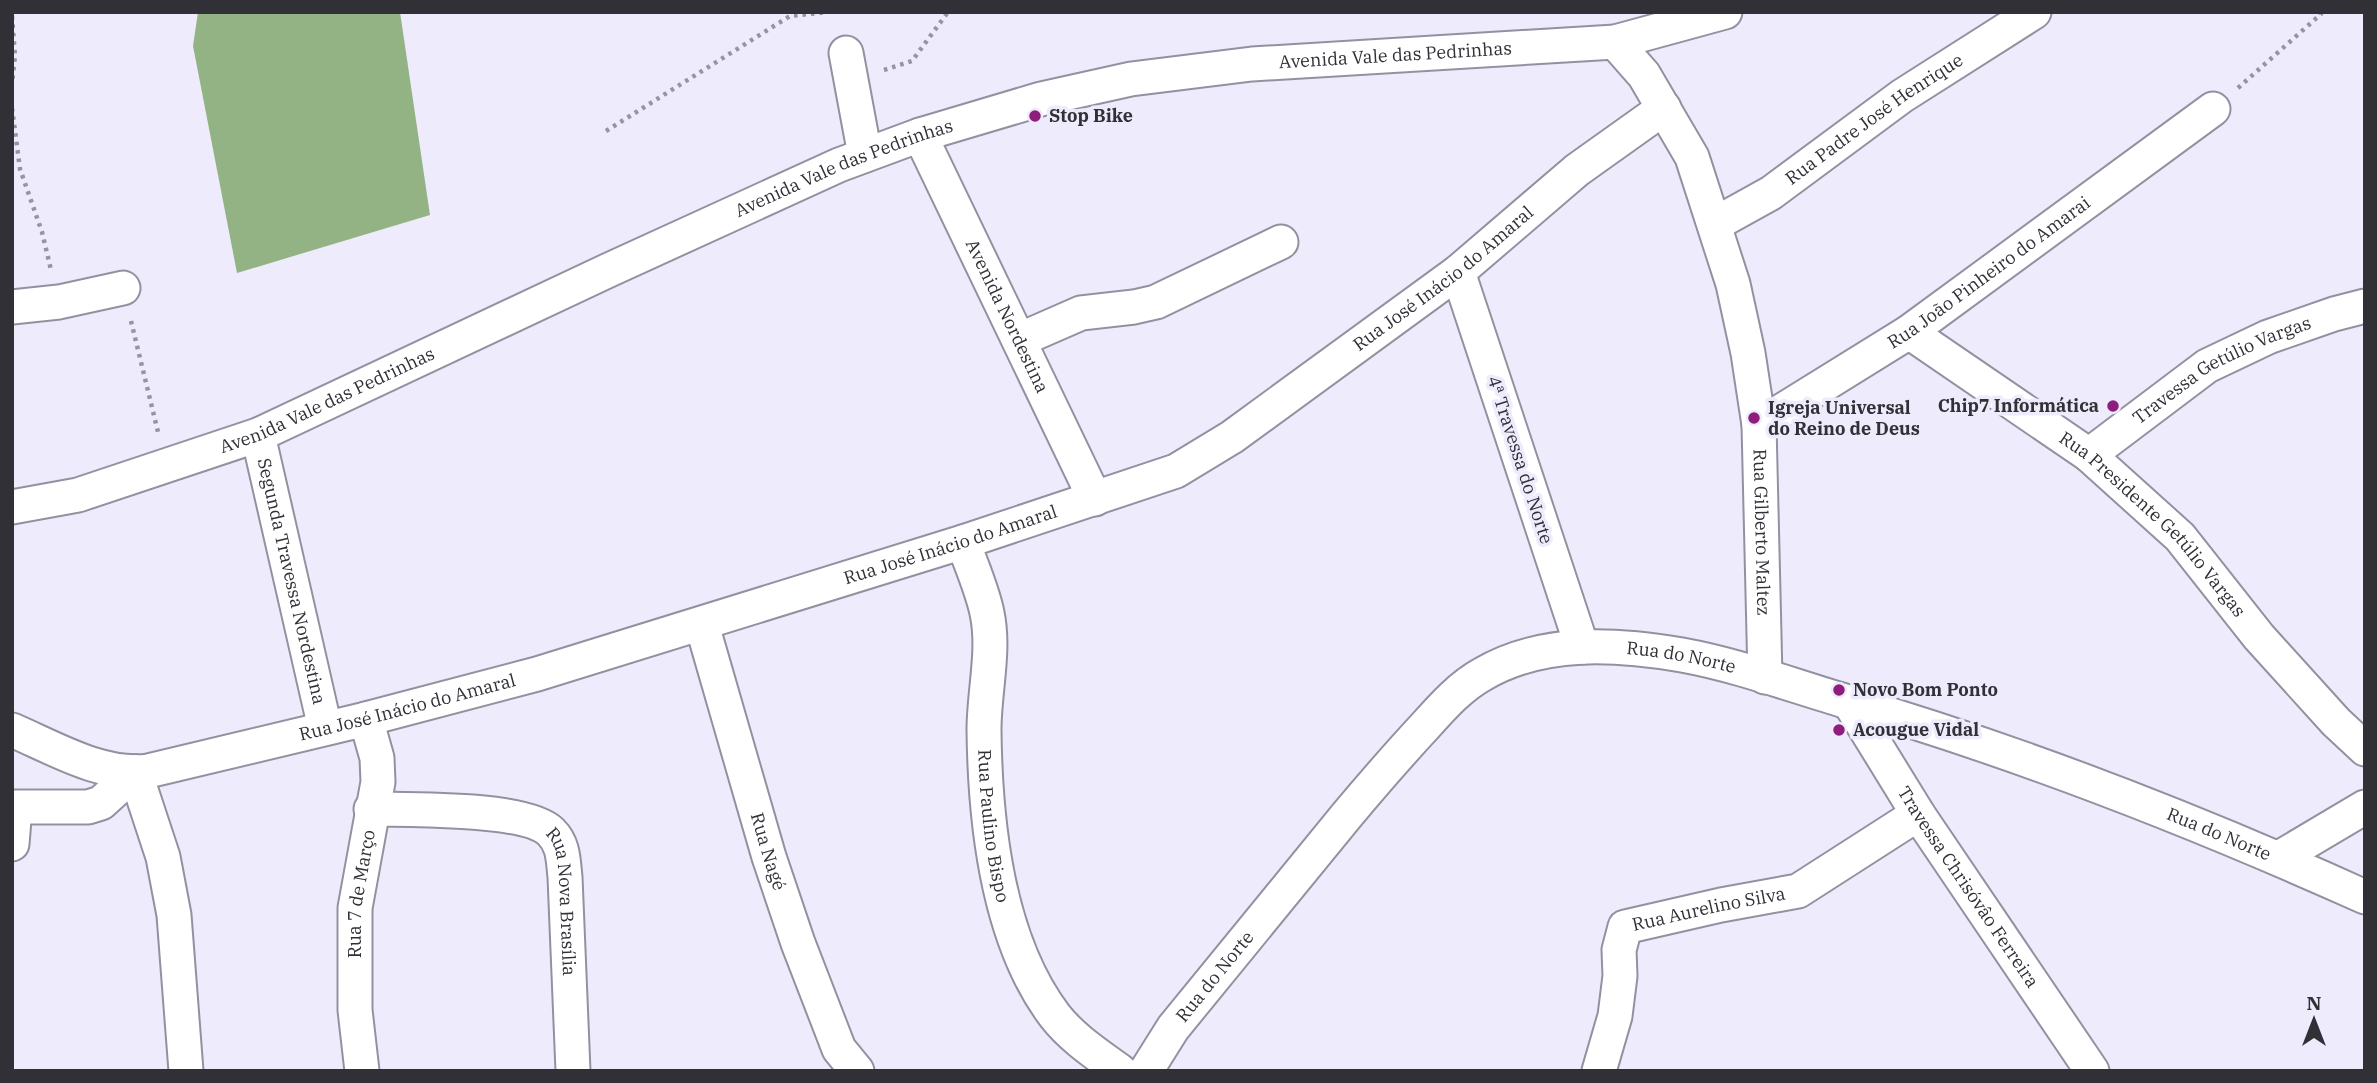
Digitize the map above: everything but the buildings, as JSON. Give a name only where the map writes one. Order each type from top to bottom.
[{"type":"street","name":"Avenida Vale das Pedrinhas","points":[[12,507],[78,495],[258,435],[864,147],[920,135],[1041,99],[1131,79],[1252,64],[1615,42],[1725,12]]},
{"type":"street","name":"Rua Padre José Henrique","points":[[1715,225],[1771,193],[1902,96],[2034,12]]},
{"type":"street","points":[[1615,42],[1644,75],[1664,108]]},
{"type":"street","points":[[851,79],[864,147]]},
{"type":"street","name":"Rua Gilberto Maltez","points":[[1664,108],[1692,157],[1736,296],[1748,353],[1759,425],[1765,677]]},
{"type":"street","name":"Rua José Inácio do Amaral","points":[[135,772],[366,719],[537,674],[702,625],[1176,471],[1233,437],[1458,272],[1577,170],[1664,108]]},
{"type":"street","name":"Rua João Pinheiro do Amarai","points":[[1759,425],[1909,332],[2213,109]]},
{"type":"street","name":"Avenida Nordestina","points":[[920,135],[1095,499]]},
{"type":"street","points":[[1019,340],[1081,313],[1156,302],[1281,242]]},
{"type":"street","name":"4ª Travessa do Norte","points":[[1458,272],[1582,647]]},
{"type":"street","points":[[12,307],[59,302],[123,288]]},
{"type":"street","name":"Travessa Getúlio Vargas","points":[[2089,455],[2207,366],[2268,337],[2365,306]]},
{"type":"street","name":"Rua Presidente Getúlio Vargas","points":[[1909,332],[2089,455],[2180,537],[2259,637],[2336,722],[2365,749]]},
{"type":"street","name":"Segunda Travessa Nordestina","points":[[258,435],[325,728]]},
{"type":"street","name":"Rua Paulino Bispo","points":[[963,542],[987,612],[991,646],[984,729],[988,812],[998,876],[1014,937],[1034,983],[1056,1018],[1085,1045],[1120,1071]]},
{"type":"street","name":"Rua Nagé","points":[[702,625],[769,857],[798,943],[839,1049],[857,1071]]},
{"type":"street","name":"Rua do Norte","points":[[1146,1071],[1182,1017],[1391,762],[1447,702],[1479,676],[1511,659],[1544,650],[1582,647],[1631,649],[1684,656],[1914,720],[2086,782],[2278,858],[2365,897]]},
{"type":"street","name":"Travessa Chrisóvâo Ferreira","points":[[1849,702],[1918,814],[2092,1071]]},
{"type":"street","name":"Rua 7 de Março","points":[[362,1071],[355,1010],[355,908],[378,782],[377,758],[366,719]]},
{"type":"street","points":[[12,730],[105,768],[135,772]]},
{"type":"street","points":[[12,844],[15,807],[88,807],[101,803],[135,772]]},
{"type":"street","points":[[135,772],[163,857],[174,915],[186,1071]]},
{"type":"street","points":[[2278,858],[2365,807]]},
{"type":"street","name":"Rua Nova Brasília","points":[[371,810],[470,812],[535,822],[550,830],[562,846],[565,877],[573,1071]]},
{"type":"street","name":"Rua Aurelino Silva","points":[[1599,1071],[1615,1016],[1620,976],[1619,950],[1625,927],[1798,891],[1918,814]]},
{"type":"path","points":[[606,131],[790,16],[828,12]]},
{"type":"path","points":[[851,79],[912,61],[948,12]]},
{"type":"path","points":[[2213,109],[2321,14],[2320,12]]},
{"type":"path","points":[[12,16],[15,56],[12,83]]},
{"type":"path","points":[[12,108],[20,169],[42,232],[59,302]]},
{"type":"path","points":[[123,288],[167,466]]},
{"type":"green space","points":[[198,12],[400,12],[430,215],[237,273],[193,46]]},
{"type":"place","name":"Stop Bike","points":[[1035,116]]},
{"type":"place","name":"Chip7 Informática","points":[[2113,406]]},
{"type":"place","name":"Igreja Universal do Reino de Deus","points":[[1754,418]]},
{"type":"place","name":"Novo Bom Ponto","points":[[1839,690]]},
{"type":"place","name":"Acougue Vidal","points":[[1839,730]]}]
